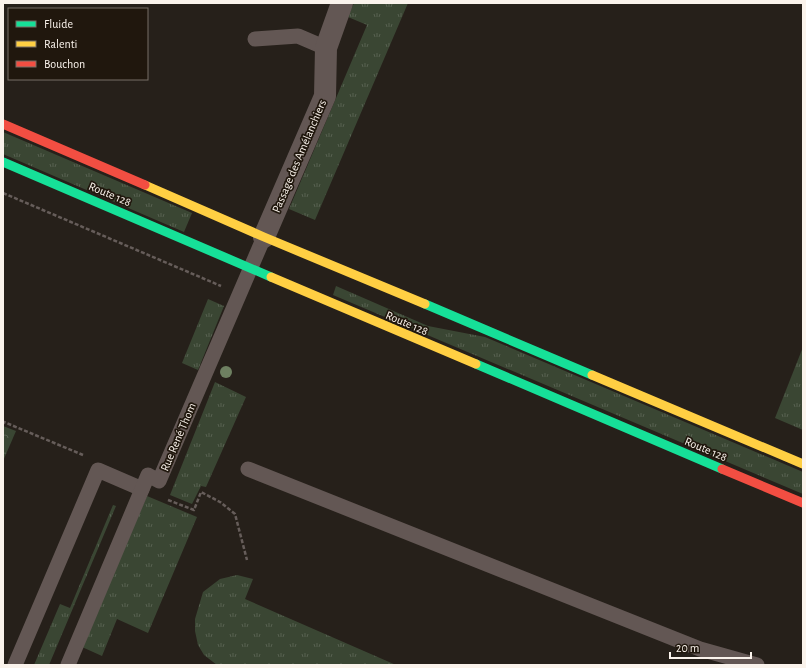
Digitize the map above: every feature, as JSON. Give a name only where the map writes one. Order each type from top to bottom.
[{"type":"main road","name":"Route 128","points":[[3,124],[210,212],[264,237],[803,464]]},
{"type":"main road","name":"Route 128","points":[[3,162],[803,503]]},
{"type":"street","name":"Passage des Amélanchiers","points":[[264,237],[325,96],[326,48],[342,3]]},
{"type":"lane","points":[[255,39],[298,36],[326,48]]},
{"type":"lane","name":"Rue René Thom","points":[[68,665],[148,476],[159,481],[264,237]]},
{"type":"lane","points":[[248,469],[700,649],[757,665]]},
{"type":"lane","points":[[15,665],[98,470],[142,489]]},
{"type":"path","points":[[3,193],[240,293]]},
{"type":"path","points":[[3,424],[4,422],[101,462],[98,470]]},
{"type":"path","points":[[142,489],[194,510],[201,492],[220,502],[235,514],[246,560]]},
{"type":"green space","points":[[354,3],[408,3],[315,220],[289,209],[367,25],[348,17]]},
{"type":"green space","points":[[3,132],[192,213],[184,232],[3,154]]},
{"type":"green space","points":[[336,286],[428,326],[485,337],[803,472],[803,494],[333,295]]},
{"type":"green space","points":[[208,299],[224,306],[198,370],[182,363]]},
{"type":"green space","points":[[803,347],[803,430],[775,418]]},
{"type":"green space","points":[[215,382],[246,397],[206,487],[201,486],[192,504],[170,495]]},
{"type":"green space","points":[[3,426],[16,431],[3,461]]},
{"type":"green space","points":[[147,496],[197,517],[148,633],[117,619],[102,656],[82,647]]},
{"type":"green space","points":[[113,505],[116,506],[49,665],[34,665],[60,604],[70,608]]},
{"type":"green space","points":[[237,575],[253,579],[245,599],[396,665],[217,665],[204,655],[198,645],[195,631],[195,619],[203,592],[220,579]]},
{"type":"traffic: fast","points":[[3,162],[271,277]]},
{"type":"traffic: fast","points":[[425,304],[592,375]]},
{"type":"traffic: fast","points":[[476,364],[722,469]]},
{"type":"traffic: slow","points":[[145,185],[264,237],[425,304]]},
{"type":"traffic: slow","points":[[271,277],[476,364]]},
{"type":"traffic: slow","points":[[592,375],[803,464]]},
{"type":"traffic: jam","points":[[3,124],[145,185]]},
{"type":"traffic: jam","points":[[722,469],[803,503]]}]
